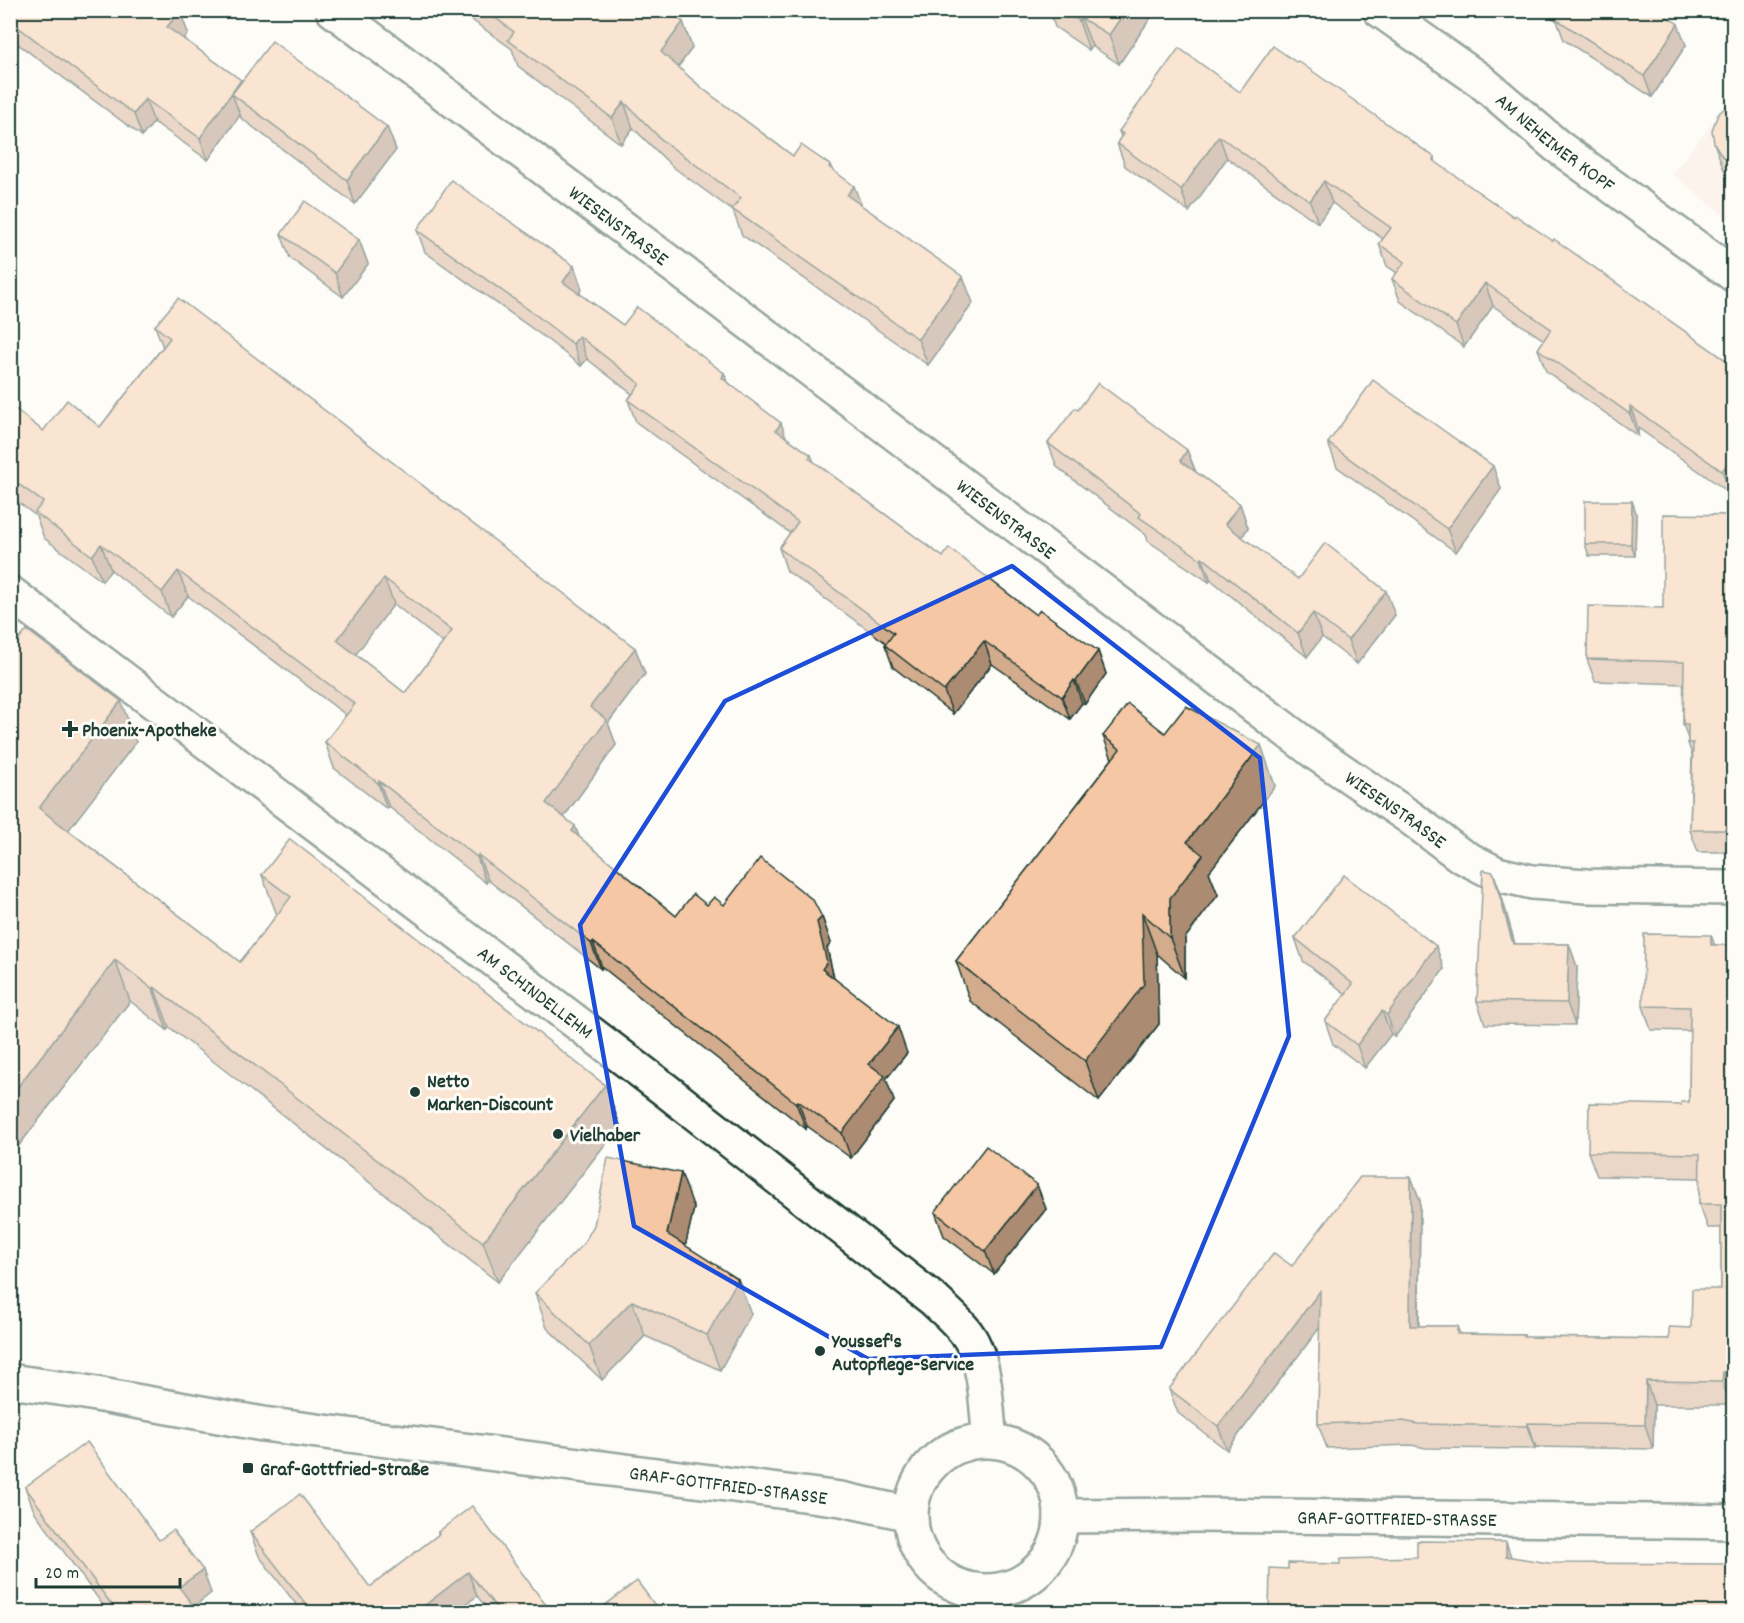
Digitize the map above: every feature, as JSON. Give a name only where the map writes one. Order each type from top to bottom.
[{"type":"street","name":"WIESENSTRASSE","points":[[333,10],[1311,749],[1460,855],[1497,874],[1532,882],[1587,886],[1734,888]]},
{"type":"street","name":"AM NEHEIMER KOPF","points":[[1380,10],[1481,81],[1557,146],[1734,275]]},
{"type":"street","name":"AM SCHINDELLEHM","points":[[10,592],[663,1088],[934,1300],[973,1343],[981,1372],[990,1440]]},
{"type":"street","name":"GRAF-GOTTFRIED-STRASSE","points":[[10,1381],[263,1424],[841,1499],[910,1514]]},
{"type":"street","points":[[990,1440],[1013,1445],[1032,1456],[1048,1473],[1059,1493],[1061,1516],[1059,1538],[1049,1558],[1034,1574],[1016,1586],[994,1591],[970,1602],[927,1564],[914,1540],[910,1514],[917,1485],[934,1460],[960,1444],[990,1440]]},
{"type":"street","name":"GRAF-GOTTFRIED-STRASSE","points":[[1061,1516],[1176,1514],[1734,1522]]},
{"type":"highlighted area","points":[[1012,566],[1260,758],[1289,1036],[1161,1347],[868,1359],[634,1226],[580,925],[725,701]]},
{"type":"shaded area","points":[[1733,97],[1733,223],[1672,174]]},
{"type":"building","points":[[10,10],[180,10],[167,27],[241,80],[200,138],[145,99],[134,114],[10,21]]},
{"type":"building","points":[[485,10],[667,10],[683,22],[661,52],[703,89],[793,156],[801,145],[830,165],[829,167],[854,186],[847,195],[963,277],[918,339],[732,209],[741,198],[663,141],[624,102],[612,118],[508,40],[514,32]]},
{"type":"building","points":[[1063,10],[1126,10],[1109,35],[1081,18],[1079,21]]},
{"type":"building","points":[[1562,10],[1658,10],[1678,24],[1644,76],[1556,19]]},
{"type":"building","points":[[272,41],[387,127],[347,180],[232,94]]},
{"type":"building","points":[[1273,46],[1296,62],[1298,61],[1434,157],[1433,160],[1514,217],[1515,215],[1553,241],[1554,239],[1734,366],[1734,455],[1722,471],[1630,406],[1630,414],[1538,349],[1551,329],[1485,283],[1456,325],[1392,279],[1405,262],[1379,244],[1391,228],[1324,181],[1310,201],[1219,136],[1181,190],[1117,143],[1123,134],[1119,131],[1179,48],[1240,92]]},
{"type":"building","points":[[1734,100],[1734,162],[1722,156],[1714,143],[1712,130],[1718,114]]},
{"type":"building","points":[[451,180],[574,266],[563,282],[623,325],[637,307],[724,373],[722,378],[781,423],[776,430],[811,455],[809,458],[943,557],[949,548],[1036,615],[1040,610],[1098,651],[1076,681],[1074,680],[1062,697],[984,641],[944,691],[885,645],[894,633],[779,548],[798,522],[628,400],[640,384],[579,336],[573,344],[417,230]]},
{"type":"building","points":[[305,201],[359,240],[335,273],[281,234]]},
{"type":"building","points":[[178,298],[635,648],[590,707],[607,720],[546,803],[575,826],[572,831],[676,916],[693,894],[707,905],[714,897],[724,905],[760,858],[813,900],[822,917],[817,922],[827,962],[822,969],[898,1027],[869,1064],[885,1076],[842,1133],[798,1101],[796,1103],[593,942],[591,943],[478,855],[477,857],[325,742],[355,704],[178,571],[162,592],[101,544],[92,556],[35,512],[43,502],[10,478],[10,405],[43,431],[67,400],[100,427],[170,338],[155,326]],"holes":[[[384,578],[452,631],[405,693],[337,640]]]},
{"type":"building","points":[[1373,380],[1493,466],[1447,529],[1328,443]]},
{"type":"building","points":[[1098,383],[1187,450],[1182,462],[1240,504],[1225,524],[1298,579],[1325,543],[1386,591],[1348,640],[1313,613],[1298,633],[1202,557],[1201,559],[1139,517],[1141,514],[1048,443],[1075,408],[1078,410]]},
{"type":"building","points":[[1585,501],[1632,501],[1631,544],[1585,544]]},
{"type":"building","points":[[1663,514],[1734,515],[1734,830],[1690,830],[1693,743],[1688,743],[1688,724],[1683,724],[1684,662],[1587,659],[1588,606],[1663,608]]},
{"type":"building","points":[[27,630],[121,701],[39,808],[240,962],[291,897],[262,875],[290,839],[605,1085],[483,1242],[154,987],[153,989],[115,960],[10,1097],[10,650]]},
{"type":"building","points":[[1128,704],[1165,733],[1186,706],[1261,745],[1187,842],[1203,855],[1170,898],[1170,938],[1142,913],[1144,984],[1085,1061],[956,961],[1120,749],[1103,736]]},
{"type":"building","points":[[1483,870],[1493,872],[1513,944],[1569,944],[1567,1003],[1477,1001]]},
{"type":"building","points":[[1344,875],[1436,946],[1387,1015],[1382,1011],[1357,1045],[1325,1021],[1353,984],[1295,938]]},
{"type":"building","points":[[1644,934],[1711,935],[1711,945],[1734,945],[1734,1372],[1723,1372],[1722,1382],[1646,1381],[1645,1425],[1527,1423],[1527,1426],[1418,1424],[1403,1421],[1318,1424],[1320,1291],[1218,1426],[1169,1389],[1274,1253],[1292,1266],[1360,1177],[1411,1177],[1410,1326],[1457,1326],[1457,1334],[1669,1339],[1669,1327],[1691,1328],[1692,1289],[1721,1289],[1721,1204],[1699,1204],[1700,1154],[1588,1152],[1589,1103],[1681,1105],[1681,1102],[1689,1102],[1690,1007],[1643,1006]]},
{"type":"building","points":[[986,1146],[1037,1185],[985,1251],[935,1212]]},
{"type":"building","points":[[608,1158],[681,1173],[667,1234],[738,1279],[707,1335],[632,1301],[589,1345],[535,1293],[584,1243],[594,1225]]},
{"type":"building","points":[[87,1442],[159,1540],[173,1530],[203,1570],[179,1587],[198,1612],[117,1612],[25,1487]]},
{"type":"building","points":[[300,1494],[370,1587],[472,1506],[546,1605],[536,1612],[500,1612],[468,1572],[416,1612],[312,1612],[250,1532]]},
{"type":"building","points":[[1417,1541],[1506,1542],[1506,1556],[1548,1563],[1734,1564],[1734,1612],[1269,1612],[1270,1568],[1288,1569],[1288,1563],[1340,1564],[1340,1559],[1417,1557]]},
{"type":"building","points":[[637,1581],[660,1612],[596,1612]]},
{"type":"building","points":[[10,1595],[24,1612],[10,1612]]},
{"type":"place","name":"Phoenix-Apotheke","points":[[70,729]]},
{"type":"place","name":"Netto Marken-Discount","points":[[415,1092]]},
{"type":"place","name":"Vielhaber","points":[[558,1134]]},
{"type":"place","name":"Youssef's Autopflege-Service","points":[[820,1351]]},
{"type":"place","name":"Graf-Gottfried-Straße","points":[[248,1468]]}]
